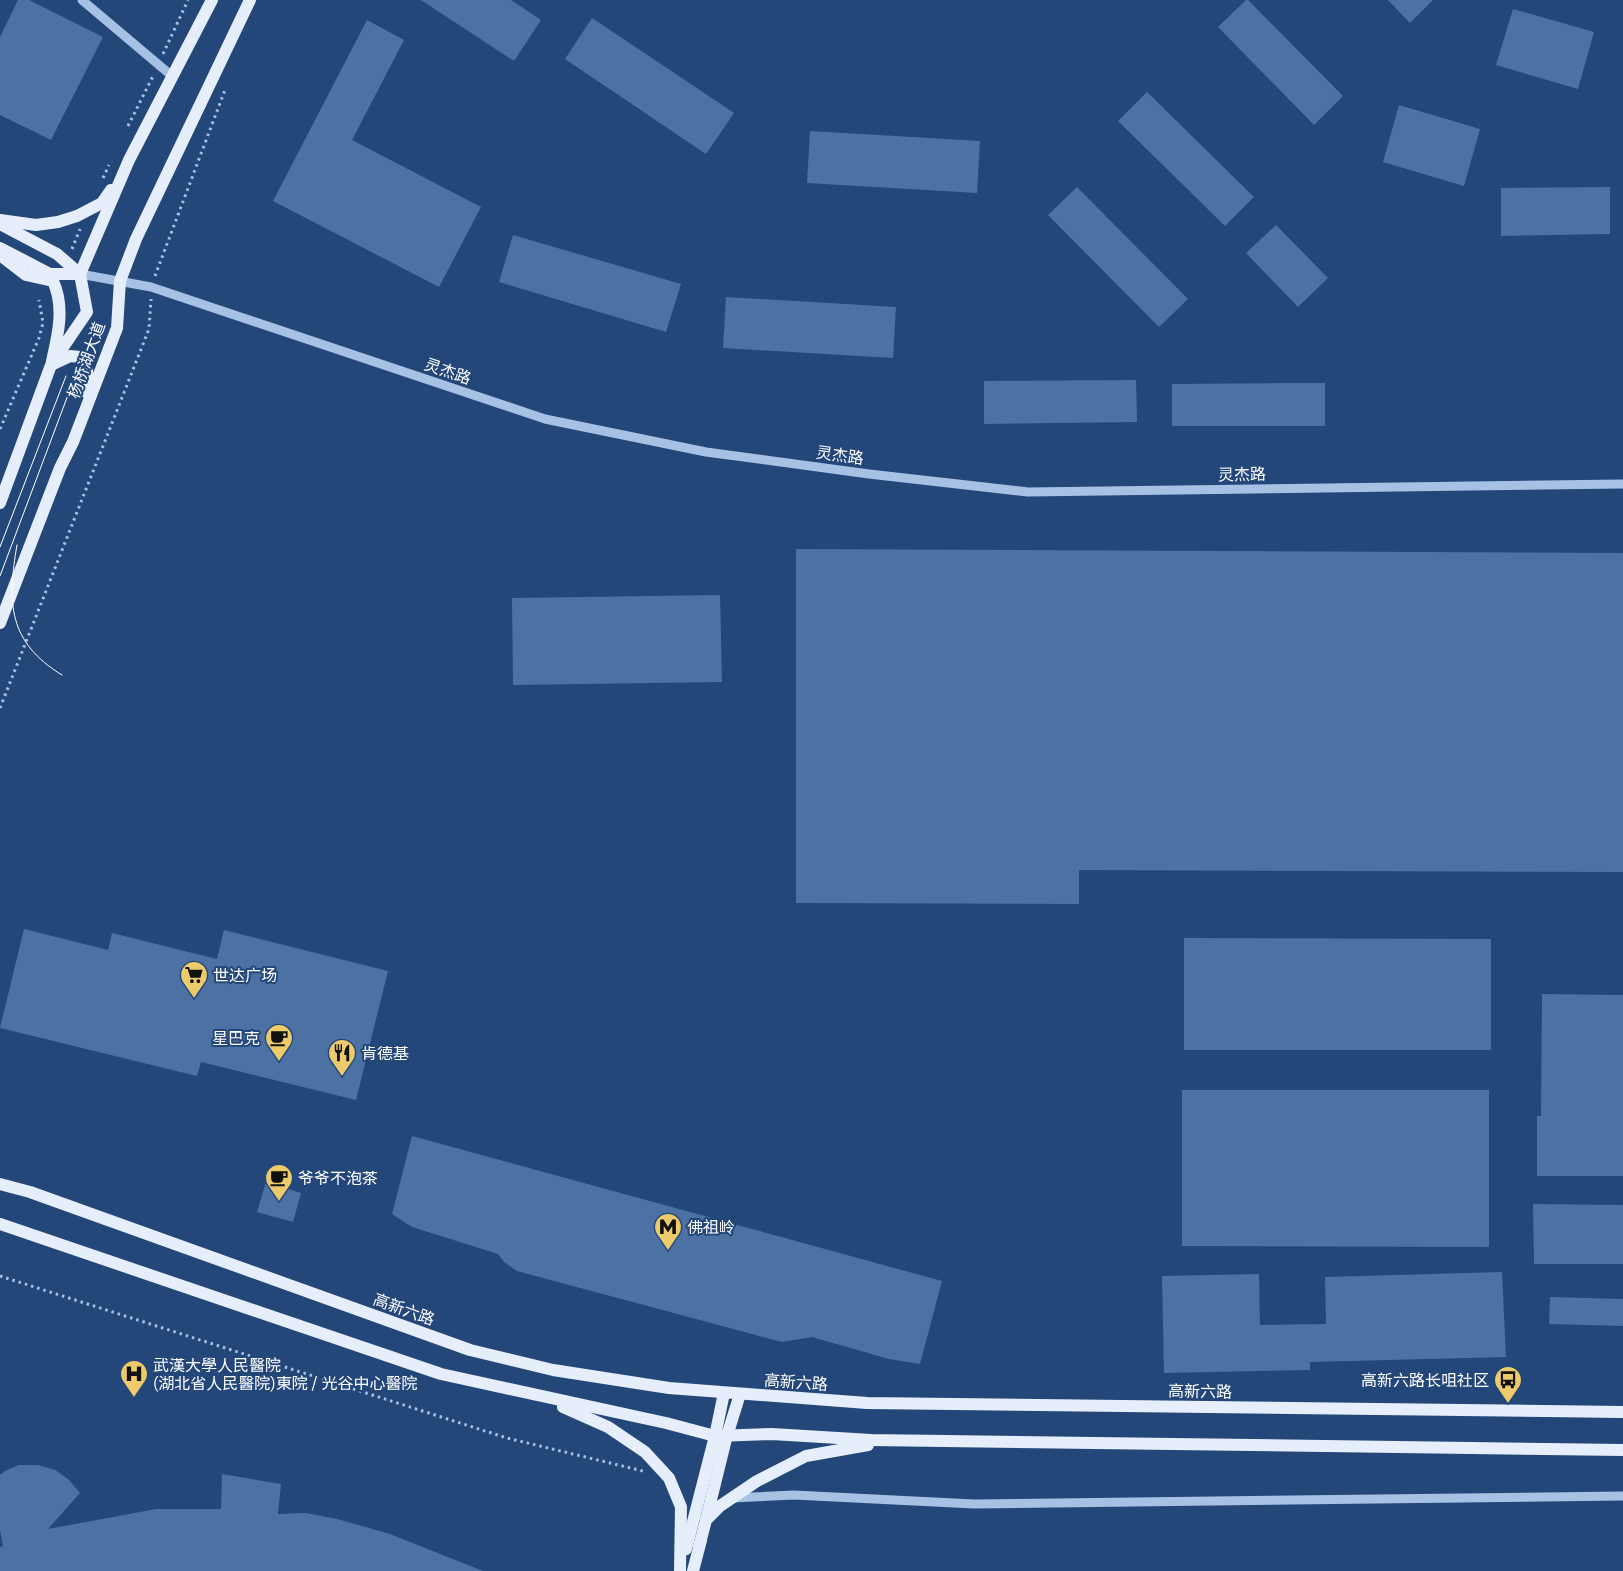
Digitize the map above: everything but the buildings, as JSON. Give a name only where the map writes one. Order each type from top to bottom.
[{"type":"main road","points":[[80,274],[129,160],[212,0]]},
{"type":"main road","name":"杨桥湖大道","points":[[0,623],[60,468],[73,442],[116,328],[120,282],[136,239],[250,0]]},
{"type":"main road","points":[[0,220],[36,225],[58,222],[77,216],[102,203],[122,177]]},
{"type":"main road","points":[[0,224],[57,254],[80,274]]},
{"type":"main road","points":[[0,248],[50,274],[80,274]]},
{"type":"main road","points":[[0,255],[26,275],[53,281],[59,294],[59,327],[51,365]]},
{"type":"main road","name":"杨桥湖大道","points":[[0,503],[51,365],[87,312],[80,274]]},
{"type":"main road","points":[[51,365],[70,356],[80,357],[86,364],[89,381],[83,414]]},
{"type":"main road","points":[[0,1179],[30,1192]]},
{"type":"main road","name":"高新六路","points":[[0,1184],[30,1192],[470,1350],[553,1370],[669,1388],[867,1403],[1623,1412]]},
{"type":"main road","points":[[0,1224],[441,1374],[721,1436],[772,1434],[892,1440],[1623,1450]]},
{"type":"main road","points":[[699,1547],[721,1436],[724,1393]]},
{"type":"main road","points":[[680,1571],[721,1436],[740,1394]]},
{"type":"main road","points":[[538,1396],[608,1428],[644,1452],[669,1478],[681,1507],[680,1571]]},
{"type":"main road","points":[[693,1571],[706,1520],[720,1506],[757,1481],[806,1456],[892,1440]]},
{"type":"street","points":[[82,0],[172,76]]},
{"type":"street","name":"灵杰路","points":[[80,274],[151,286],[545,419],[715,453],[1028,492],[1623,484]]},
{"type":"street","points":[[732,1498],[794,1495],[974,1504],[1623,1496]]},
{"type":"path","points":[[0,708],[149,329],[151,286],[228,83]]},
{"type":"path","points":[[0,429],[39,338],[43,323],[39,300]]},
{"type":"path","points":[[0,1276],[507,1438],[669,1478]]},
{"type":"tram line","points":[[0,547],[66,376]]},
{"type":"tram line","points":[[0,576],[74,379]]},
{"type":"tram line","points":[[17,545],[12,585],[13,603],[21,635],[44,662],[62,675]]},
{"type":"place","name":"世达广场","points":[[194,999]]},
{"type":"place","name":"星巴克","points":[[279,1062]]},
{"type":"place","name":"肯德基","points":[[342,1077]]},
{"type":"place","name":"爷爷不泡茶","points":[[279,1202]]},
{"type":"place","name":"佛祖岭","points":[[668,1251]]},
{"type":"place","name":"武漢大學人民醫院 (湖北省人民醫院)東院 / 光谷中心醫院","points":[[134,1398]]},
{"type":"place","name":"高新六路长咀社区","points":[[1508,1404]]}]
